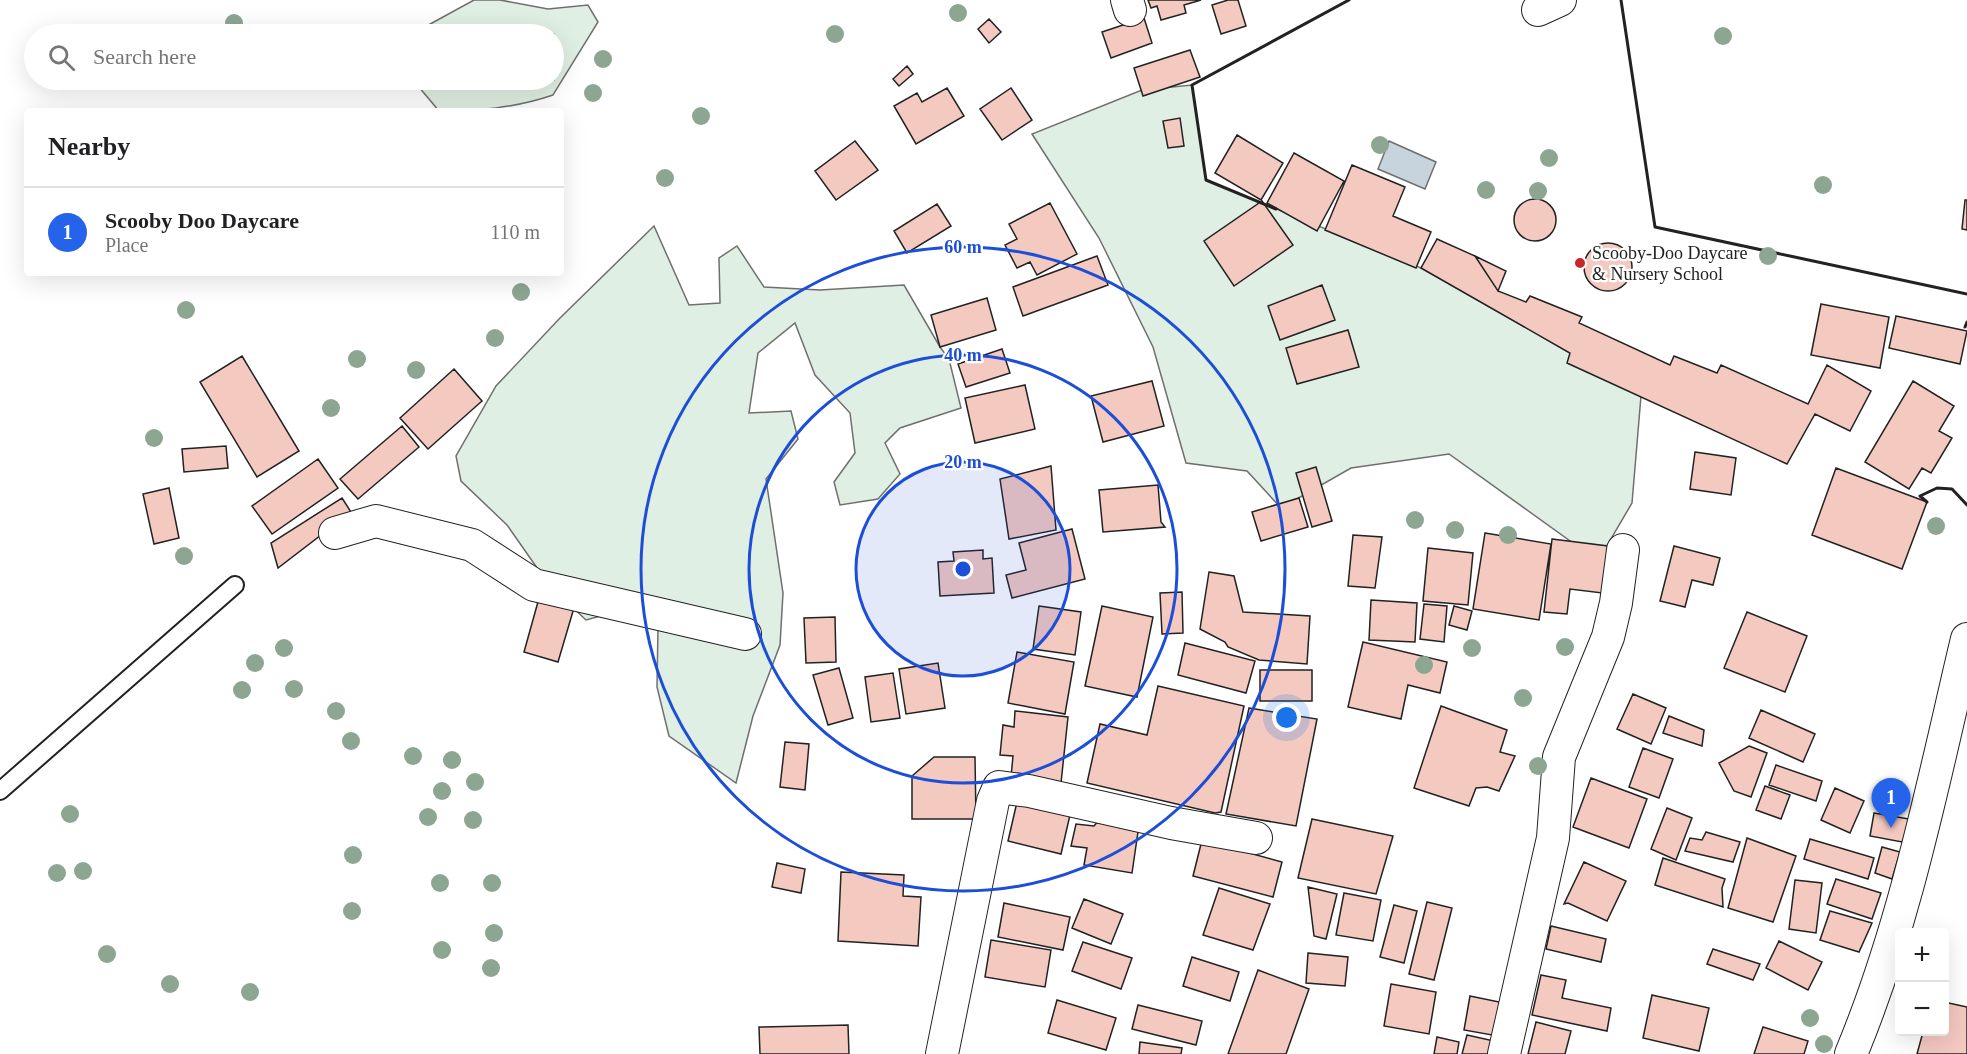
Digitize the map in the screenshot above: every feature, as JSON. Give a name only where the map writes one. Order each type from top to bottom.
[{"type":"street","points":[[335,533],[376,520],[471,545],[534,585],[745,634]]},
{"type":"street","points":[[1504,1054],[1553,838],[1559,757],[1608,637],[1616,603],[1623,550]]},
{"type":"street","points":[[1851,1054],[1864,1022],[1907,887],[1967,639]]},
{"type":"street","points":[[942,1054],[993,801],[999,787],[1029,791],[1171,823],[1256,838]]},
{"type":"lane","points":[[0,791],[235,585]]},
{"type":"green space","points":[[474,0],[500,0],[548,9],[588,5],[598,22],[564,77],[564,24],[430,24]]},
{"type":"green space","points":[[1192,85],[1206,180],[1421,268],[1641,396],[1632,503],[1598,561],[1449,454],[1351,468],[1281,508],[1247,471],[1186,463],[1153,347],[1099,238],[1032,134],[1142,90]]},
{"type":"green space","points":[[421,90],[556,90],[553,95],[496,108],[436,108]]},
{"type":"green space","points":[[654,226],[689,305],[720,303],[719,258],[737,246],[764,287],[820,290],[904,285],[949,359],[961,408],[900,428],[885,443],[900,474],[878,499],[840,505],[834,482],[855,453],[850,413],[815,375],[795,323],[758,353],[749,413],[791,411],[798,439],[766,479],[783,593],[780,645],[753,716],[736,783],[669,736],[657,687],[658,627],[612,613],[586,620],[549,585],[507,525],[461,481],[456,456],[496,386],[559,319]]},
{"type":"shaded area","points":[[1389,141],[1436,162],[1425,189],[1378,169]]},
{"type":"building","points":[[1148,0],[1201,0],[1184,5],[1186,13],[1161,20],[1157,6],[1151,8]]},
{"type":"building","points":[[1228,0],[1238,0],[1246,26],[1221,34],[1212,5]]},
{"type":"building","points":[[1144,18],[1152,43],[1111,58],[1102,32]]},
{"type":"building","points":[[989,19],[1001,32],[989,43],[978,29]]},
{"type":"building","points":[[1190,50],[1200,77],[1143,96],[1134,68]]},
{"type":"building","points":[[907,66],[913,74],[899,86],[893,79]]},
{"type":"building","points":[[947,88],[964,116],[916,144],[894,106],[917,93],[922,102]]},
{"type":"building","points":[[1011,88],[1032,120],[1002,140],[980,109]]},
{"type":"building","points":[[1180,118],[1184,146],[1168,148],[1163,121]]},
{"type":"building","points":[[1237,135],[1283,163],[1261,200],[1215,173]]},
{"type":"building","points":[[855,141],[878,170],[836,200],[815,171]]},
{"type":"building","points":[[1294,153],[1344,181],[1317,231],[1267,203]]},
{"type":"building","points":[[1352,165],[1405,187],[1393,216],[1431,232],[1416,268],[1325,230]]},
{"type":"building","points":[[1535,199],[1543,200],[1550,205],[1555,212],[1555,228],[1550,235],[1543,240],[1535,241],[1527,240],[1520,235],[1515,228],[1514,220],[1515,212],[1520,205],[1527,200]]},
{"type":"building","points":[[1965,200],[1967,200],[1967,230],[1962,229]]},
{"type":"building","points":[[1262,201],[1293,245],[1234,286],[1204,241]]},
{"type":"building","points":[[1050,203],[1077,254],[1037,275],[1030,262],[1017,268],[1005,245],[1017,239],[1009,224]]},
{"type":"building","points":[[937,204],[951,226],[907,253],[894,231]]},
{"type":"building","points":[[1437,239],[1475,256],[1498,291],[1526,302],[1530,296],[1582,317],[1579,323],[1670,365],[1674,356],[1717,373],[1721,365],[1808,404],[1827,365],[1871,391],[1850,431],[1815,414],[1787,464],[1567,363],[1570,353],[1421,268]]},
{"type":"building","points":[[1603,243],[1613,243],[1628,253],[1632,267],[1631,276],[1622,287],[1613,291],[1603,291],[1588,281],[1584,272],[1584,262],[1594,247]]},
{"type":"building","points":[[1097,256],[1108,285],[1023,316],[1013,287]]},
{"type":"building","points":[[1475,256],[1506,271],[1498,291]]},
{"type":"building","points":[[1322,285],[1335,320],[1280,340],[1268,306]]},
{"type":"building","points":[[987,298],[996,330],[940,347],[931,315]]},
{"type":"building","points":[[1821,304],[1889,317],[1880,368],[1811,355]]},
{"type":"building","points":[[1896,316],[1967,331],[1960,364],[1889,348]]},
{"type":"building","points":[[1348,330],[1359,367],[1297,384],[1286,348]]},
{"type":"building","points":[[1002,349],[1010,373],[966,387],[958,364]]},
{"type":"building","points":[[242,356],[299,451],[257,477],[200,382]]},
{"type":"building","points":[[454,369],[482,401],[428,449],[400,418]]},
{"type":"building","points":[[1152,381],[1164,426],[1103,442],[1091,396]]},
{"type":"building","points":[[1913,381],[1954,406],[1939,431],[1952,438],[1931,473],[1922,468],[1909,489],[1865,462]]},
{"type":"building","points":[[1025,385],[1035,429],[975,443],[965,398]]},
{"type":"building","points":[[402,426],[419,447],[358,499],[340,479]]},
{"type":"building","points":[[226,446],[228,468],[184,472],[182,449]]},
{"type":"building","points":[[1695,452],[1736,458],[1731,495],[1690,489]]},
{"type":"building","points":[[318,459],[338,488],[272,534],[252,506]]},
{"type":"building","points":[[1051,466],[1056,530],[1009,539],[1000,479]]},
{"type":"building","points":[[1316,467],[1332,521],[1312,527],[1296,473]]},
{"type":"building","points":[[1836,468],[1927,502],[1902,569],[1812,535]]},
{"type":"building","points":[[1158,485],[1161,522],[1165,527],[1103,532],[1099,490]]},
{"type":"building","points":[[169,488],[179,538],[154,544],[143,494]]},
{"type":"building","points":[[342,498],[351,512],[278,568],[271,543]]},
{"type":"building","points":[[1299,498],[1308,527],[1261,541],[1252,512]]},
{"type":"building","points":[[1072,529],[1085,579],[1012,598],[1006,575],[1026,570],[1019,543]]},
{"type":"building","points":[[1485,533],[1551,544],[1539,620],[1473,609]]},
{"type":"building","points":[[1353,535],[1382,537],[1375,588],[1348,586]]},
{"type":"building","points":[[1552,539],[1632,549],[1627,596],[1570,589],[1567,614],[1544,612]]},
{"type":"building","points":[[1674,546],[1720,558],[1713,585],[1692,580],[1685,607],[1660,601]]},
{"type":"building","points":[[1428,548],[1473,553],[1468,605],[1423,601]]},
{"type":"building","points":[[983,550],[983,559],[992,558],[994,593],[940,596],[938,562],[954,561],[953,552]]},
{"type":"building","points":[[1209,572],[1234,576],[1243,612],[1310,616],[1307,664],[1259,660],[1228,647],[1225,642],[1200,629]]},
{"type":"building","points":[[541,591],[576,601],[558,662],[524,652]]},
{"type":"building","points":[[1182,592],[1183,633],[1162,634],[1160,593]]},
{"type":"building","points":[[1371,600],[1417,603],[1415,642],[1369,640]]},
{"type":"building","points":[[1424,604],[1447,606],[1444,642],[1420,639]]},
{"type":"building","points":[[1039,606],[1081,612],[1075,655],[1033,649]]},
{"type":"building","points":[[1102,606],[1153,617],[1137,697],[1085,686]]},
{"type":"building","points":[[1454,606],[1472,611],[1467,630],[1449,625]]},
{"type":"building","points":[[1747,612],[1807,636],[1785,692],[1724,668]]},
{"type":"building","points":[[835,617],[836,662],[806,663],[804,618]]},
{"type":"building","points":[[1363,642],[1447,662],[1440,693],[1408,685],[1401,719],[1348,707]]},
{"type":"building","points":[[1185,643],[1255,661],[1246,693],[1178,675]]},
{"type":"building","points":[[1017,652],[1074,662],[1065,714],[1008,703]]},
{"type":"building","points":[[938,663],[945,708],[906,714],[899,669]]},
{"type":"building","points":[[839,668],[853,718],[828,725],[813,675]]},
{"type":"building","points":[[1260,670],[1312,670],[1312,701],[1260,701]]},
{"type":"building","points":[[893,673],[900,718],[871,722],[865,677]]},
{"type":"building","points":[[1158,686],[1244,706],[1221,812],[1215,813],[1087,783],[1100,724],[1147,735]]},
{"type":"building","points":[[1633,694],[1666,708],[1651,744],[1617,729]]},
{"type":"building","points":[[1441,706],[1507,730],[1500,752],[1515,756],[1499,791],[1487,787],[1476,788],[1469,806],[1414,788]]},
{"type":"building","points":[[1249,708],[1317,719],[1296,826],[1226,814]]},
{"type":"building","points":[[1761,710],[1815,734],[1803,762],[1749,738]]},
{"type":"building","points":[[1015,711],[1068,717],[1061,783],[1011,777],[1013,756],[1000,755],[1003,725],[1014,727]]},
{"type":"building","points":[[1669,716],[1704,730],[1702,746],[1663,733]]},
{"type":"building","points":[[785,742],[809,744],[805,790],[780,787]]},
{"type":"building","points":[[1749,746],[1767,753],[1751,797],[1734,791],[1719,763]]},
{"type":"building","points":[[1643,748],[1673,759],[1659,798],[1629,787]]},
{"type":"building","points":[[934,757],[975,757],[976,819],[912,819],[912,776]]},
{"type":"building","points":[[1776,765],[1822,781],[1816,801],[1769,785]]},
{"type":"building","points":[[1591,778],[1647,799],[1629,848],[1573,827]]},
{"type":"building","points":[[1765,786],[1790,795],[1781,819],[1756,810]]},
{"type":"building","points":[[1835,788],[1864,801],[1850,833],[1821,820]]},
{"type":"building","points":[[1017,802],[1070,815],[1061,854],[1008,841]]},
{"type":"building","points":[[1667,808],[1692,818],[1676,860],[1651,849]]},
{"type":"building","points":[[1874,813],[1915,820],[1902,842],[1870,836]]},
{"type":"building","points":[[1100,819],[1139,825],[1132,873],[1084,865],[1087,848],[1071,846],[1076,824],[1094,826]]},
{"type":"building","points":[[1312,819],[1393,836],[1376,894],[1298,878]]},
{"type":"building","points":[[1706,832],[1740,842],[1733,862],[1685,851],[1690,838],[1702,840]]},
{"type":"building","points":[[1747,838],[1796,856],[1773,922],[1728,908]]},
{"type":"building","points":[[1810,839],[1874,858],[1868,879],[1804,859]]},
{"type":"building","points":[[1202,840],[1282,862],[1273,897],[1193,876]]},
{"type":"building","points":[[1882,847],[1900,852],[1892,879],[1875,873]]},
{"type":"building","points":[[1663,858],[1725,879],[1722,888],[1723,907],[1655,885]]},
{"type":"building","points":[[1584,862],[1626,881],[1607,921],[1568,903],[1564,904]]},
{"type":"building","points":[[777,863],[805,869],[801,893],[772,887]]},
{"type":"building","points":[[841,872],[904,875],[903,896],[921,897],[918,946],[838,941]]},
{"type":"building","points":[[1836,879],[1881,893],[1872,919],[1827,904]]},
{"type":"building","points":[[1795,880],[1822,883],[1816,933],[1789,929]]},
{"type":"building","points":[[1308,887],[1337,894],[1326,939],[1314,936]]},
{"type":"building","points":[[1219,888],[1270,904],[1253,950],[1203,935]]},
{"type":"building","points":[[1344,893],[1381,900],[1373,941],[1336,935]]},
{"type":"building","points":[[1084,899],[1123,914],[1111,944],[1072,928]]},
{"type":"building","points":[[1427,902],[1452,908],[1434,980],[1409,974]]},
{"type":"building","points":[[1004,903],[1070,917],[1063,950],[998,937]]},
{"type":"building","points":[[1394,905],[1417,911],[1404,963],[1380,957]]},
{"type":"building","points":[[1830,911],[1872,923],[1859,952],[1820,940]]},
{"type":"building","points":[[1551,926],[1606,939],[1601,962],[1546,949]]},
{"type":"building","points":[[991,940],[1051,950],[1045,987],[985,977]]},
{"type":"building","points":[[1779,941],[1822,962],[1808,990],[1766,968]]},
{"type":"building","points":[[1083,942],[1132,958],[1121,989],[1072,971]]},
{"type":"building","points":[[1713,949],[1760,964],[1753,980],[1707,964]]},
{"type":"building","points":[[1308,953],[1348,957],[1345,986],[1306,983]]},
{"type":"building","points":[[1192,957],[1239,972],[1230,1001],[1183,986]]},
{"type":"building","points":[[1258,970],[1309,989],[1286,1054],[1228,1054]]},
{"type":"building","points":[[1541,975],[1566,980],[1562,998],[1611,1008],[1607,1031],[1532,1015]]},
{"type":"building","points":[[1391,984],[1436,992],[1429,1034],[1384,1026]]},
{"type":"building","points":[[1652,995],[1709,1008],[1699,1051],[1643,1038]]},
{"type":"building","points":[[1470,996],[1509,1004],[1503,1037],[1464,1030]]},
{"type":"building","points":[[1057,1000],[1116,1018],[1106,1050],[1048,1033]]},
{"type":"building","points":[[1949,1003],[1967,1007],[1967,1054],[1917,1054],[1922,1036],[1949,1036]]},
{"type":"building","points":[[1138,1005],[1202,1021],[1196,1045],[1132,1029]]},
{"type":"building","points":[[1536,1022],[1571,1031],[1565,1054],[1528,1054]]},
{"type":"building","points":[[848,1025],[849,1054],[760,1054],[759,1027]]},
{"type":"building","points":[[1763,1027],[1808,1041],[1804,1054],[1754,1054]]},
{"type":"building","points":[[1467,1035],[1494,1041],[1491,1054],[1462,1054]]},
{"type":"building","points":[[1437,1037],[1459,1042],[1457,1054],[1434,1054]]},
{"type":"building","points":[[1140,1042],[1182,1048],[1181,1054],[1139,1054]]},
{"type":"wall","points":[[1276,209],[1206,180],[1192,85],[1349,0]]},
{"type":"wall","points":[[1621,0],[1655,227],[1967,294]]},
{"type":"wall","points":[[1965,327],[1967,322]]},
{"type":"wall","points":[[1927,502],[1920,496],[1937,488],[1952,489],[1967,505]]},
{"type":"place","name":"Scooby-Doo Daycare & Nursery School","points":[[1580,263]]},
{"type":"place","name":"Scooby Doo Daycare","points":[[1891,828]]}]
